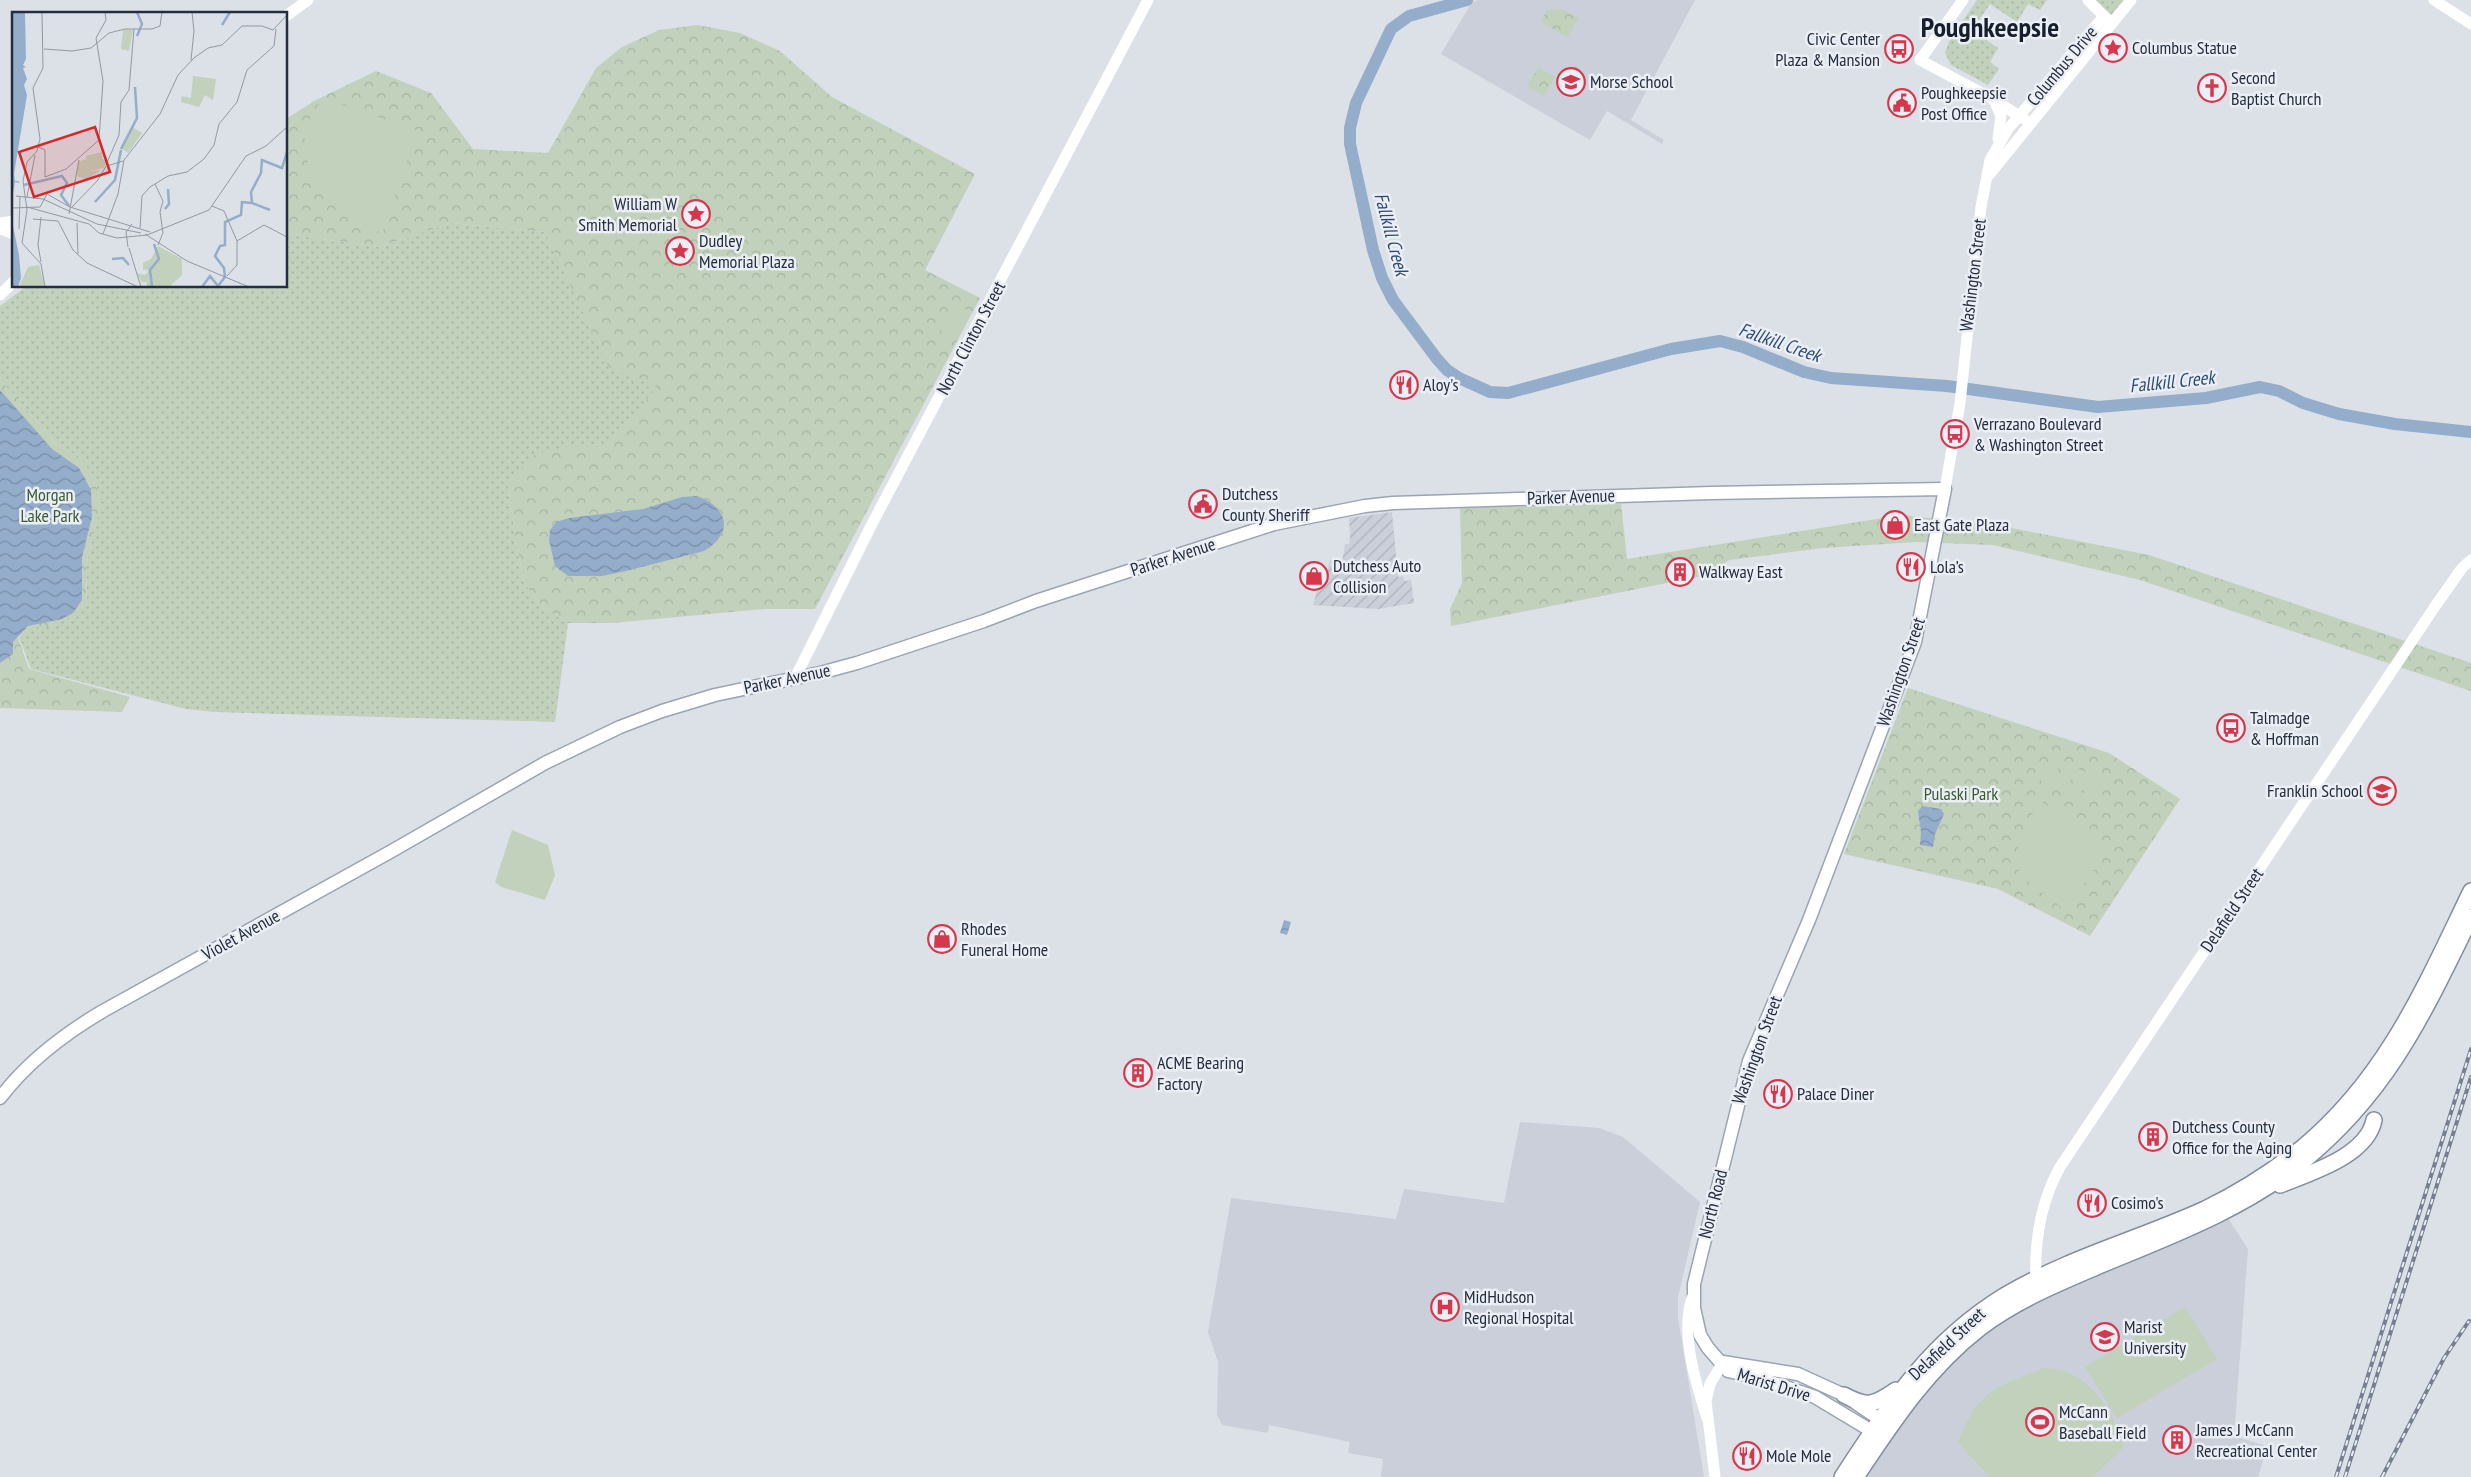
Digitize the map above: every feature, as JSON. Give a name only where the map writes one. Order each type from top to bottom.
[{"type":"highway","points":[[2036,1279],[2218,1202],[2273,1170],[2313,1138],[2354,1097],[2396,1041],[2471,891]]},
{"type":"highway","points":[[2253,1196],[2290,1171],[2321,1146],[2353,1114],[2382,1080],[2417,1025],[2471,917]]},
{"type":"highway","points":[[2032,1296],[2207,1220],[2253,1196],[2340,1159],[2363,1140],[2371,1130],[2374,1120]]},
{"type":"highway","name":"Delafield Street","points":[[1856,1477],[1905,1383],[1929,1357],[1974,1317],[2006,1295],[2036,1279]]},
{"type":"highway","name":"Delafield Street","points":[[1842,1477],[1881,1428],[1951,1354],[1990,1322],[2032,1296]]},
{"type":"highway","points":[[1844,1395],[1861,1403],[1873,1404],[1905,1383]]},
{"type":"main road","name":"Parker Avenue","points":[[496,790],[579,745],[655,714],[730,691],[833,670],[876,657],[984,621],[1036,601],[1274,524],[1365,506],[1617,496],[1945,489]]},
{"type":"main road","name":"Washington Street","points":[[1734,1116],[1757,1040],[1809,920],[1915,642],[1945,489]]},
{"type":"main road","name":"Violet Avenue","points":[[0,1098],[44,1052],[88,1020],[382,856],[496,790]]},
{"type":"main road","name":"North Road","points":[[1723,1362],[1708,1348],[1700,1335],[1694,1292],[1697,1266],[1734,1116]]},
{"type":"main road","name":"Marist Drive","points":[[1723,1362],[1793,1372],[1844,1395],[1881,1428]]},
{"type":"main road","name":"Marist Drive","points":[[1723,1362],[1731,1372],[1759,1378],[1815,1397],[1881,1428]]},
{"type":"street","points":[[288,15],[308,0]]},
{"type":"street","name":"North Clinton Street","points":[[795,678],[873,522],[1148,0]]},
{"type":"street","points":[[1963,0],[1920,60],[1994,100],[2029,123]]},
{"type":"street","points":[[2088,0],[2107,20]]},
{"type":"street","name":"Columbus Drive","points":[[2019,116],[2107,20],[2131,0]]},
{"type":"street","points":[[2434,0],[2471,24]]},
{"type":"street","name":"Columbus Drive","points":[[2029,123],[2107,20]]},
{"type":"street","points":[[1993,151],[2001,122],[2000,110],[1994,100]]},
{"type":"street","name":"Washington Street","points":[[1945,489],[1959,398],[1981,207],[1993,151],[2019,116]]},
{"type":"street","name":"Washington Street","points":[[1988,176],[2029,123]]},
{"type":"street","points":[[0,229],[12,233]]},
{"type":"street","points":[[0,294],[12,283]]},
{"type":"street","name":"Delafield Street","points":[[2032,1296],[2036,1290],[2038,1245],[2044,1207],[2060,1167],[2436,604],[2462,568],[2471,560]]},
{"type":"street","name":"North Road","points":[[1694,1292],[1688,1310],[1688,1333],[1698,1391],[1708,1418]]},
{"type":"street","name":"North Road","points":[[1715,1477],[1707,1395],[1723,1362]]},
{"type":"shaded area","name":"Morse School","points":[[1479,0],[1695,0],[1631,120],[1664,140],[1662,144],[1607,111],[1590,140],[1441,54],[1472,2]]},
{"type":"shaded area","points":[[1392,512],[1398,577],[1403,576],[1404,581],[1411,580],[1414,603],[1378,609],[1313,605],[1322,573],[1327,573],[1330,560],[1342,562],[1345,544],[1349,544],[1349,518]]},
{"type":"shaded area","name":"MidHudson Regional Hospital","points":[[1520,1122],[1599,1128],[1623,1137],[1700,1202],[1678,1297],[1678,1318],[1704,1477],[1381,1477],[1383,1459],[1348,1453],[1350,1442],[1269,1425],[1268,1433],[1222,1425],[1217,1415],[1218,1362],[1208,1332],[1231,1198],[1396,1219],[1404,1189],[1504,1203]]},
{"type":"shaded area","name":"Marist University","points":[[2224,1212],[2248,1249],[2234,1436],[2267,1446],[2258,1477],[1841,1477],[1978,1330]]},
{"type":"green space","points":[[1977,0],[2047,0],[2040,10],[2028,4],[2017,22],[1990,4],[1972,30],[1998,48],[1990,62],[1999,69],[1988,85],[1951,65],[1945,53],[1950,39],[1956,39],[1962,30],[1960,25]]},
{"type":"green space","points":[[2091,0],[2124,0],[2109,17]]},
{"type":"green space","points":[[1562,9],[1579,18],[1567,37],[1541,22],[1547,10]]},
{"type":"green space","points":[[697,25],[740,33],[780,51],[832,97],[975,174],[925,270],[980,298],[815,609],[765,609],[612,623],[568,623],[543,607],[524,583],[515,537],[508,484],[535,454],[565,447],[607,447],[657,387],[609,368],[545,232],[451,223],[379,247],[288,234],[288,118],[314,101],[376,71],[431,93],[473,149],[548,153],[596,68],[622,47],[659,30]]},
{"type":"green space","points":[[1538,67],[1555,77],[1544,96],[1527,86]]},
{"type":"green space","points":[[332,101],[418,131],[382,233],[354,219],[330,202],[320,191],[313,178],[308,164],[305,129],[318,105]]},
{"type":"green space","points":[[451,223],[545,232],[565,272],[658,387],[607,447],[565,447],[508,484],[515,537],[524,583],[543,607],[568,623],[555,722],[215,712],[186,709],[31,669],[19,637],[28,628],[52,625],[87,602],[86,566],[100,506],[95,478],[78,456],[57,445],[0,379],[0,306],[24,288],[288,288],[288,234],[379,247]]},
{"type":"green space","points":[[955,304],[968,311],[953,338],[941,331]]},
{"type":"green space","name":"Morgan Lake Park","points":[[0,379],[57,445],[78,456],[95,478],[100,506],[86,566],[87,602],[61,622],[30,629],[18,637],[29,669],[130,697],[122,712],[0,708]]},
{"type":"green space","points":[[1621,504],[1627,559],[1902,515],[1996,525],[2149,555],[2471,663],[2471,691],[2140,580],[1993,545],[1916,542],[1823,548],[1729,560],[1707,575],[1451,626],[1450,609],[1462,583],[1460,508]]},
{"type":"green space","name":"Pulaski Park","points":[[1908,688],[2109,753],[2180,799],[2090,936],[1998,889],[1844,854]]},
{"type":"green space","points":[[2051,758],[2061,762],[2052,786],[2041,781]]},
{"type":"green space","points":[[2064,764],[2075,768],[2066,791],[2055,787]]},
{"type":"green space","points":[[2078,769],[2089,773],[2079,797],[2069,792]]},
{"type":"green space","points":[[2092,774],[2103,779],[2093,802],[2082,798]]},
{"type":"green space","points":[[2039,800],[2105,845],[2107,852],[2065,910],[2019,874],[2018,845]]},
{"type":"green space","points":[[512,830],[548,845],[555,875],[545,900],[501,887],[495,882]]},
{"type":"green space","points":[[2185,1307],[2217,1359],[2117,1418],[2085,1367]]},
{"type":"green space","name":"McCann Baseball Field","points":[[2044,1368],[2059,1370],[2073,1375],[2085,1383],[2096,1394],[2113,1419],[2124,1447],[2093,1477],[1989,1477],[1958,1442],[1966,1424],[1974,1411],[1990,1393],[2001,1386]]},
{"type":"water","name":"Morgan Lake Park","points":[[0,390],[52,449],[79,468],[91,490],[92,517],[82,557],[82,600],[73,613],[62,619],[28,626],[13,642],[13,654],[0,663]]},
{"type":"water","points":[[697,496],[716,507],[724,521],[720,536],[714,544],[704,551],[602,576],[568,576],[555,566],[549,540],[550,530],[556,522],[569,518],[643,509],[682,497]]},
{"type":"water","points":[[1922,806],[1941,809],[1944,814],[1935,834],[1933,847],[1920,845],[1921,832],[1918,811]]},
{"type":"water","points":[[1284,920],[1291,922],[1287,935],[1280,933]]},
{"type":"waterway","name":"Fallkill Creek","points":[[1467,0],[1409,16],[1391,29],[1356,103],[1350,128],[1350,144],[1373,250],[1382,278],[1393,300],[1447,370],[1459,378],[1490,392],[1508,393],[1671,349],[1720,341],[1743,347],[1804,372],[1831,378],[1947,386],[2098,407],[2206,398],[2260,387],[2279,391],[2303,403],[2339,414],[2395,424],[2471,432]]},
{"type":"railway","points":[[2336,1477],[2471,1049]]},
{"type":"railway","points":[[2345,1477],[2471,1077]]},
{"type":"railway","points":[[2382,1477],[2444,1358],[2469,1321]]},
{"type":"place","name":"Columbus Statue","points":[[2113,48]]},
{"type":"place","name":"Civic Center Plaza & Mansion","points":[[1899,49]]},
{"type":"place","name":"Morse School","points":[[1571,82]]},
{"type":"place","name":"Second Baptist Church","points":[[2212,88]]},
{"type":"place","name":"Poughkeepsie Post Office","points":[[1902,103]]},
{"type":"place","name":"William W Smith Memorial","points":[[696,214]]},
{"type":"place","name":"Dudley Memorial Plaza","points":[[680,251]]},
{"type":"place","name":"Aloy's","points":[[1404,385]]},
{"type":"place","name":"Verrazano Boulevard & Washington Street","points":[[1955,434]]},
{"type":"place","name":"Dutchess County Sheriff","points":[[1203,504]]},
{"type":"place","name":"East Gate Plaza","points":[[1895,525]]},
{"type":"place","name":"Lola’s","points":[[1911,567]]},
{"type":"place","name":"Walkway East","points":[[1680,572]]},
{"type":"place","name":"Dutchess Auto Collision","points":[[1314,576]]},
{"type":"place","name":"Talmadge & Hoffman","points":[[2231,728]]},
{"type":"place","name":"Franklin School","points":[[2382,791]]},
{"type":"place","name":"Rhodes Funeral Home","points":[[942,939]]},
{"type":"place","name":"ACME Bearing Factory","points":[[1138,1073]]},
{"type":"place","name":"Palace Diner","points":[[1778,1094]]},
{"type":"place","name":"Dutchess County Office for the Aging","points":[[2153,1137]]},
{"type":"place","name":"Cosimo's","points":[[2092,1203]]},
{"type":"place","name":"MidHudson Regional Hospital","points":[[1445,1307]]},
{"type":"place","name":"Marist University","points":[[2105,1337]]},
{"type":"place","name":"McCann Baseball Field","points":[[2040,1422]]},
{"type":"place","name":"James J McCann Recreational Center","points":[[2177,1440]]},
{"type":"place","name":"Mole Mole","points":[[1747,1456]]},
{"type":"district","name":"Poughkeepsie","points":[[1990,27]]}]
